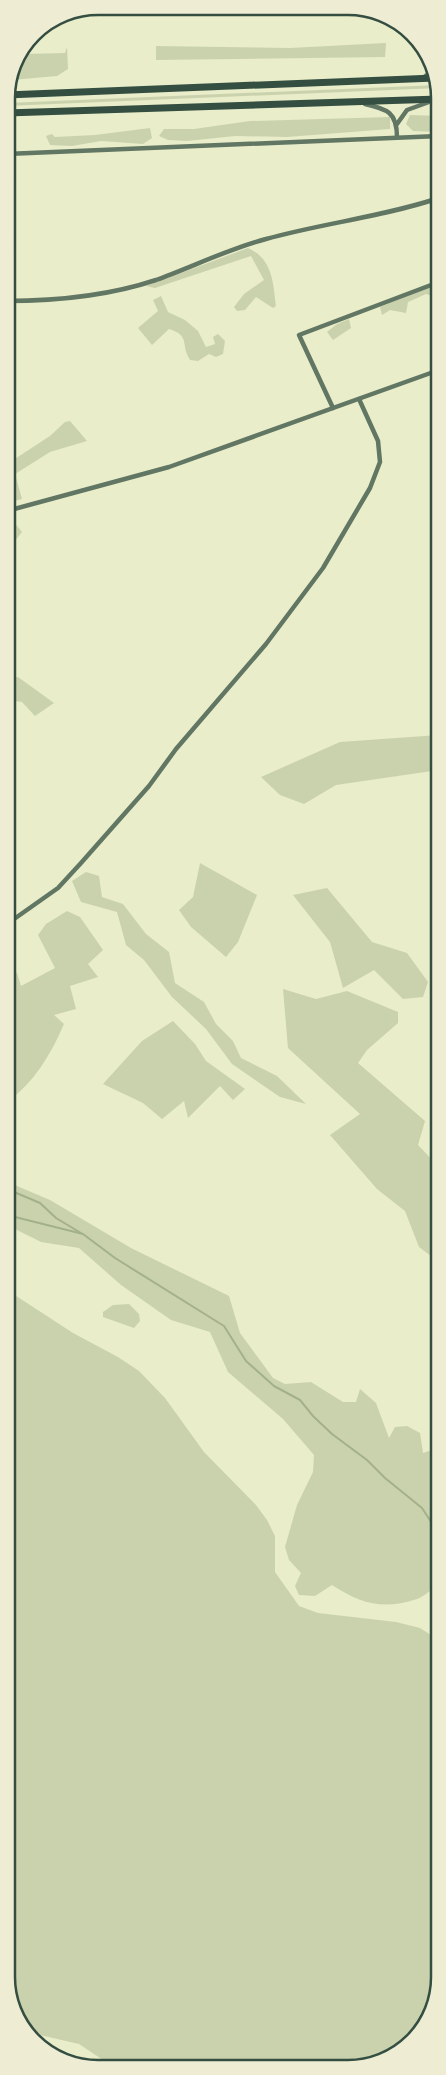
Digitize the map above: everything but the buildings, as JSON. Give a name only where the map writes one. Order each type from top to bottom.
[{"type":"main road","points":[[15,95],[428,79]]},
{"type":"main road","points":[[15,113],[431,99]]},
{"type":"street","points":[[422,79],[428,74]]},
{"type":"street","points":[[356,102],[382,108],[389,112],[397,124],[398,137]]},
{"type":"street","points":[[397,124],[407,110],[431,102]]},
{"type":"street","points":[[15,154],[431,136]]},
{"type":"street","points":[[15,301],[61,300],[118,291],[154,280],[265,239],[405,208],[431,200]]},
{"type":"street","points":[[333,408],[299,335],[431,285]]},
{"type":"street","points":[[15,509],[169,467],[431,373]]},
{"type":"street","points":[[15,918],[58,888],[149,786],[181,742],[266,644],[323,568],[370,488],[380,462],[378,441],[359,399]]},
{"type":"green space","points":[[386,43],[385,57],[156,60],[156,46],[290,48]]},
{"type":"green space","points":[[67,47],[68,69],[57,76],[18,80],[28,54],[65,53]]},
{"type":"green space","points":[[430,85],[430,88],[15,106],[15,103]]},
{"type":"green space","points":[[410,115],[431,116],[431,132],[413,131],[406,124]]},
{"type":"green space","points":[[390,117],[390,129],[287,137],[235,136],[187,141],[168,140],[159,136],[164,129],[194,129],[250,121]]},
{"type":"green space","points":[[150,128],[152,138],[143,144],[101,141],[72,146],[50,145],[46,136],[52,134],[55,137],[95,135]]},
{"type":"green space","points":[[248,248],[262,258],[270,272],[276,306],[273,308],[256,297],[245,310],[237,311],[234,307],[244,294],[264,280],[251,256],[155,288],[146,286]]},
{"type":"green space","points":[[431,286],[431,296],[426,294],[408,302],[406,313],[390,310],[382,315],[380,307]]},
{"type":"green space","points":[[161,296],[168,312],[185,320],[198,331],[206,347],[215,344],[213,337],[218,334],[225,341],[223,354],[216,357],[209,354],[198,361],[190,360],[183,338],[169,329],[152,345],[138,328],[158,311],[153,300]]},
{"type":"green space","points":[[349,319],[351,328],[333,340],[327,332],[337,324]]},
{"type":"green space","points":[[70,421],[87,441],[50,452],[15,474],[15,459],[50,436],[65,422]]},
{"type":"green space","points":[[15,474],[22,499],[15,501]]},
{"type":"green space","points":[[15,523],[22,532],[15,541]]},
{"type":"green space","points":[[18,677],[54,703],[35,716],[22,702],[15,701],[15,678]]},
{"type":"green space","points":[[431,736],[431,771],[336,785],[304,804],[280,795],[261,777],[340,742]]},
{"type":"green space","points":[[200,863],[257,895],[238,942],[226,957],[191,927],[179,910],[193,897]]},
{"type":"green space","points":[[86,872],[99,876],[102,897],[123,904],[146,934],[169,952],[175,983],[204,1002],[216,1024],[233,1041],[241,1058],[277,1076],[306,1104],[280,1097],[232,1064],[206,1029],[172,997],[144,960],[126,945],[117,912],[81,902],[72,881]]},
{"type":"green space","points":[[327,888],[372,942],[407,953],[428,982],[423,997],[403,999],[374,970],[343,988],[330,942],[293,895]]},
{"type":"green space","points":[[67,911],[80,917],[103,950],[88,964],[98,977],[70,986],[76,1009],[54,1015],[64,1024],[41,1067],[15,1096],[15,972],[21,986],[55,968],[38,935],[46,924]]},
{"type":"green space","points":[[283,989],[316,999],[347,991],[398,1012],[398,1023],[367,1050],[358,1063],[425,1121],[418,1145],[431,1159],[431,1256],[419,1247],[405,1211],[377,1189],[330,1135],[360,1114],[288,1048]]},
{"type":"green space","points":[[173,1021],[195,1044],[206,1061],[245,1089],[233,1100],[220,1086],[188,1118],[184,1101],[162,1119],[143,1103],[103,1084],[142,1041]]},
{"type":"green space","points":[[15,1184],[50,1200],[131,1248],[229,1296],[240,1333],[273,1378],[285,1384],[311,1382],[343,1402],[356,1402],[360,1389],[376,1403],[389,1438],[395,1427],[407,1426],[420,1433],[423,1453],[431,1450],[431,1590],[420,1598],[393,1604],[363,1601],[332,1585],[315,1596],[299,1595],[295,1586],[301,1573],[289,1560],[285,1547],[297,1505],[313,1472],[314,1455],[283,1419],[228,1372],[210,1332],[171,1320],[121,1285],[79,1248],[41,1242],[15,1229]]},
{"type":"green space","points":[[15,1295],[73,1333],[118,1357],[139,1371],[165,1398],[204,1452],[256,1505],[267,1520],[275,1536],[275,1572],[299,1606],[318,1613],[396,1622],[420,1628],[431,1635],[431,1982],[422,2014],[407,2036],[385,2051],[369,2057],[348,2060],[103,2060],[79,2044],[38,2035],[24,2014],[18,1998],[15,1977]]},
{"type":"green space","points":[[129,1304],[139,1314],[140,1321],[134,1328],[103,1317],[103,1312],[113,1305]]},
{"type":"waterway","points":[[15,1192],[40,1203],[56,1218],[81,1233]]},
{"type":"waterway","points":[[15,1217],[83,1234],[115,1258],[224,1326],[246,1361],[274,1386],[300,1400],[332,1434],[367,1460],[385,1478],[422,1508],[431,1522]]}]
